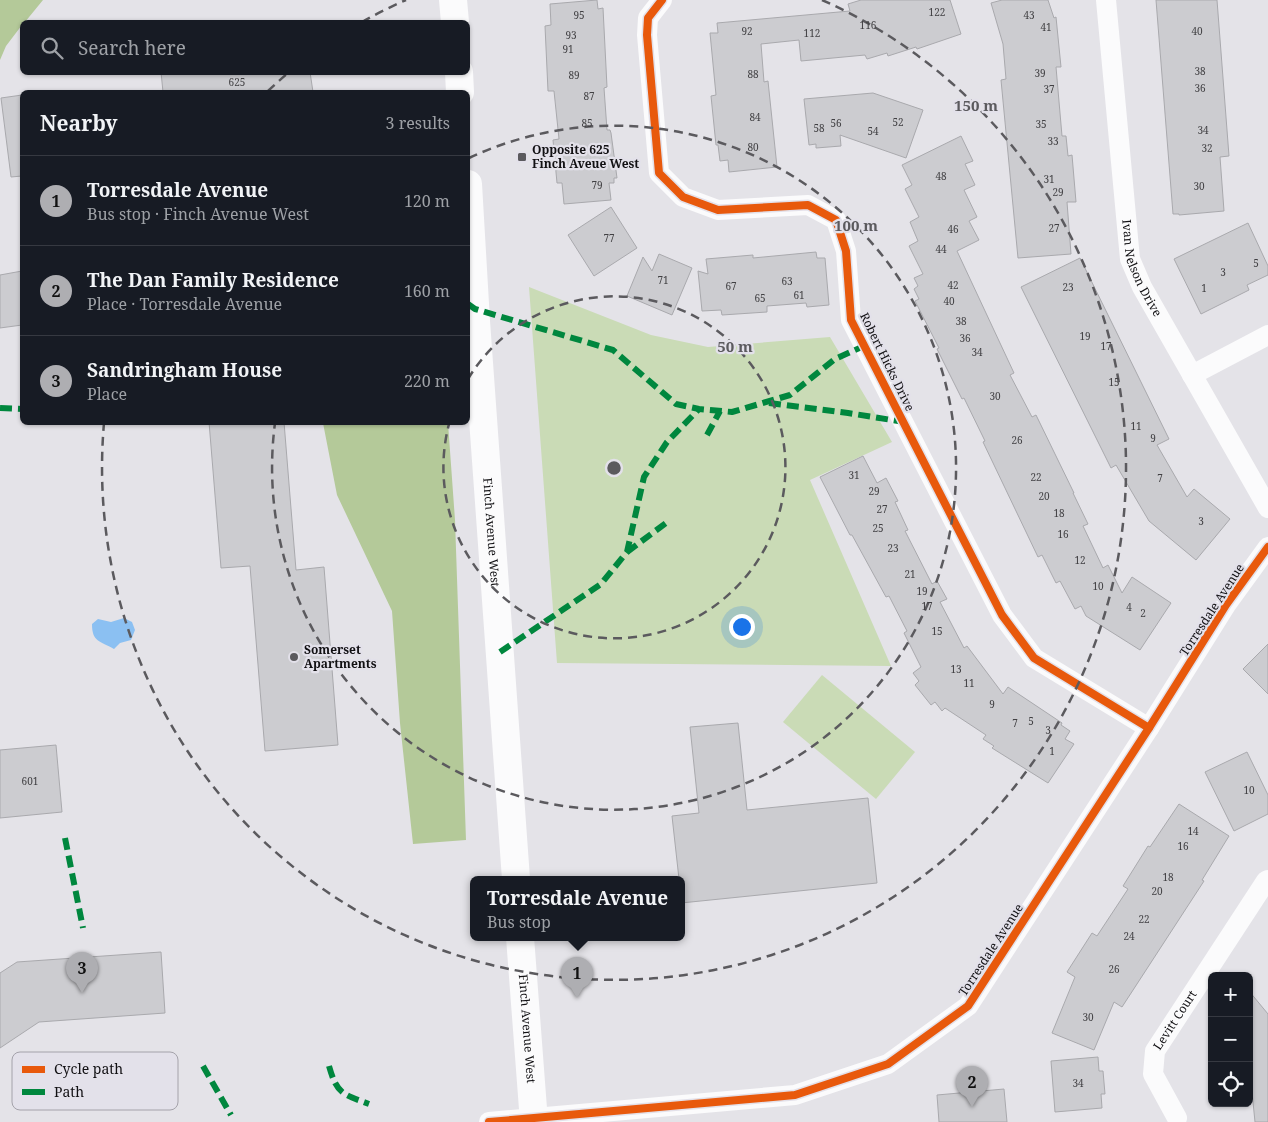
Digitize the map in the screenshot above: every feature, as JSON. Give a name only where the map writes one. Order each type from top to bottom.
[{"type":"main road","points":[[453,0],[455,20]]},
{"type":"main road","points":[[458,75],[460,90]]},
{"type":"main road","name":"Finch Avenue West","points":[[470,218],[516,876]]},
{"type":"main road","name":"Finch Avenue West","points":[[520,941],[534,1120]]},
{"type":"street","name":"Robert Hicks Drive","points":[[662,0],[648,18],[647,35],[659,173],[682,197],[718,210],[808,204],[836,220],[846,251],[851,320],[1002,615],[1034,658],[1149,728]]},
{"type":"street","name":"Ivan Nelson Drive","points":[[1106,0],[1130,259],[1142,287],[1268,508]]},
{"type":"street","points":[[1192,375],[1268,335]]},
{"type":"street","name":"Torresdale Avenue","points":[[489,1122],[534,1120],[795,1095],[888,1064],[968,1006],[1149,728],[1226,605],[1268,547]]},
{"type":"street","name":"Levitt Court","points":[[1177,1118],[1153,1074],[1155,1051],[1268,880]]},
{"type":"green space","points":[[0,0],[43,0],[27,20],[20,20],[20,28],[6,46],[0,60]]},
{"type":"green space","points":[[529,287],[651,335],[708,347],[830,337],[892,442],[810,480],[891,666],[557,663]]},
{"type":"green space","points":[[323,425],[448,425],[455,520],[466,840],[413,844],[400,723],[392,611],[337,495]]},
{"type":"green space","points":[[822,675],[915,752],[876,799],[783,722]]},
{"type":"water","points":[[124,618],[132,622],[135,630],[131,640],[120,643],[114,649],[95,638],[92,624],[98,619],[111,622]]},
{"type":"building","points":[[597,0],[598,9],[603,8],[607,87],[604,88],[607,130],[610,130],[611,133],[617,178],[614,178],[614,183],[609,183],[611,200],[564,204],[562,183],[557,183],[553,140],[559,139],[554,91],[548,91],[545,26],[551,25],[550,4]]},
{"type":"building","points":[[861,0],[950,0],[961,34],[917,49],[916,47],[888,56],[887,53],[867,59],[865,55],[801,61],[799,40],[761,44],[764,82],[768,81],[777,167],[729,172],[728,160],[720,161],[718,145],[716,145],[711,96],[716,95],[710,33],[718,33],[717,23],[850,11],[848,4]]},
{"type":"building","points":[[1002,0],[1048,0],[1054,18],[1056,17],[1061,67],[1056,67],[1062,136],[1066,136],[1068,156],[1072,155],[1076,202],[1067,202],[1071,254],[1018,258],[1001,80],[1006,79],[1003,44],[991,3]]},
{"type":"building","points":[[1156,0],[1217,0],[1229,156],[1220,157],[1224,211],[1173,214]]},
{"type":"building","points":[[161,75],[310,75],[313,90],[163,90]]},
{"type":"building","points":[[873,93],[923,110],[906,158],[840,135],[841,146],[816,148],[816,144],[809,145],[804,99]]},
{"type":"building","points":[[20,95],[20,176],[11,177],[1,98]]},
{"type":"building","points":[[961,136],[973,161],[965,164],[975,185],[964,190],[977,217],[969,221],[979,240],[957,251],[1014,373],[1010,375],[1032,417],[1036,415],[1074,493],[1088,524],[1083,526],[1103,568],[1108,565],[1122,593],[1132,577],[1171,603],[1140,650],[1086,616],[1081,606],[1075,609],[1060,581],[1056,583],[1042,555],[1038,557],[983,442],[985,441],[937,349],[939,348],[915,301],[919,299],[914,289],[918,286],[914,278],[923,274],[909,246],[918,241],[910,222],[919,217],[905,189],[912,185],[902,165]]},
{"type":"building","points":[[611,207],[637,248],[594,276],[568,235]]},
{"type":"building","points":[[1248,223],[1268,266],[1268,275],[1247,285],[1249,290],[1201,314],[1174,259]]},
{"type":"building","points":[[816,252],[817,258],[825,258],[829,305],[807,307],[806,303],[767,306],[767,312],[722,315],[721,310],[702,311],[698,271],[708,274],[706,259],[753,255],[753,258]]},
{"type":"building","points":[[659,254],[692,268],[672,315],[627,296],[643,257],[652,271]]},
{"type":"building","points":[[1080,258],[1169,439],[1157,445],[1187,497],[1194,489],[1230,519],[1196,560],[1149,521],[1116,465],[1111,468],[1021,287]]},
{"type":"building","points":[[20,271],[20,325],[0,328],[0,275]]},
{"type":"building","name":"Somerset Apartments","points":[[209,425],[284,425],[296,570],[324,567],[338,745],[265,751],[250,566],[221,568]]},
{"type":"building","points":[[863,456],[877,483],[886,478],[898,501],[895,502],[908,530],[905,531],[932,584],[937,581],[947,599],[940,602],[964,648],[967,646],[1003,694],[1008,687],[1062,723],[1061,725],[1070,731],[1065,739],[1074,744],[1048,783],[992,748],[994,746],[983,739],[986,735],[945,708],[942,711],[935,702],[931,705],[915,685],[919,681],[913,673],[921,667],[904,633],[907,631],[889,596],[886,597],[852,535],[850,535],[820,477]]},
{"type":"building","points":[[1268,644],[1268,694],[1243,669]]},
{"type":"building","points":[[738,723],[747,810],[868,798],[877,883],[685,903],[685,876],[679,876],[672,816],[699,813],[690,727]]},
{"type":"building","points":[[56,745],[62,812],[0,818],[0,750]]},
{"type":"building","points":[[1247,752],[1268,795],[1268,814],[1234,831],[1205,772]]},
{"type":"building","points":[[1179,804],[1229,836],[1202,880],[1204,881],[1122,1007],[1114,1002],[1094,1050],[1052,1033],[1075,977],[1067,972],[1092,933],[1097,936],[1128,889],[1123,886],[1148,846],[1150,847]]},
{"type":"building","points":[[161,952],[165,1013],[39,1022],[0,1048],[0,973],[17,962]]},
{"type":"building","points":[[1253,996],[1268,1014],[1268,1122],[1255,1122],[1253,1102]]},
{"type":"building","points":[[1098,1057],[1099,1071],[1103,1071],[1105,1094],[1101,1094],[1102,1108],[1055,1112],[1051,1061]]},
{"type":"building","points":[[1004,1089],[1007,1122],[939,1122],[937,1095]]},
{"type":"marked path","points":[[470,305],[475,309],[613,350],[676,404],[699,409],[732,412],[790,395],[835,359],[864,346]]},
{"type":"marked path","points":[[769,403],[904,422]]},
{"type":"marked path","points":[[0,408],[20,409]]},
{"type":"marked path","points":[[500,652],[601,584],[627,552],[644,477],[667,442],[699,409]]},
{"type":"marked path","points":[[707,435],[720,411]]},
{"type":"marked path","points":[[627,552],[670,520]]},
{"type":"marked path","points":[[65,838],[83,928]]},
{"type":"marked path","points":[[203,1066],[231,1115]]},
{"type":"marked path","points":[[329,1066],[335,1082],[342,1092],[369,1104]]},
{"type":"cycle path","points":[[662,0],[648,18],[647,35],[659,173],[683,197],[718,210],[808,205],[836,220],[846,251],[851,320],[1002,615],[1034,658],[1149,728]]},
{"type":"cycle path","points":[[489,1122],[795,1095],[888,1064],[968,1006],[1149,728],[1226,605],[1268,547]]},
{"type":"place","name":"Opposite 625 Finch Aveue West","points":[[522,157]]},
{"type":"place","name":"Somerset Apartments","points":[[294,657]]},
{"type":"place","name":"Sandringham House","points":[[82,993]]},
{"type":"place","name":"Torresdale Avenue","points":[[577,998]]},
{"type":"place","name":"The Dan Family Residence","points":[[972,1107]]}]
